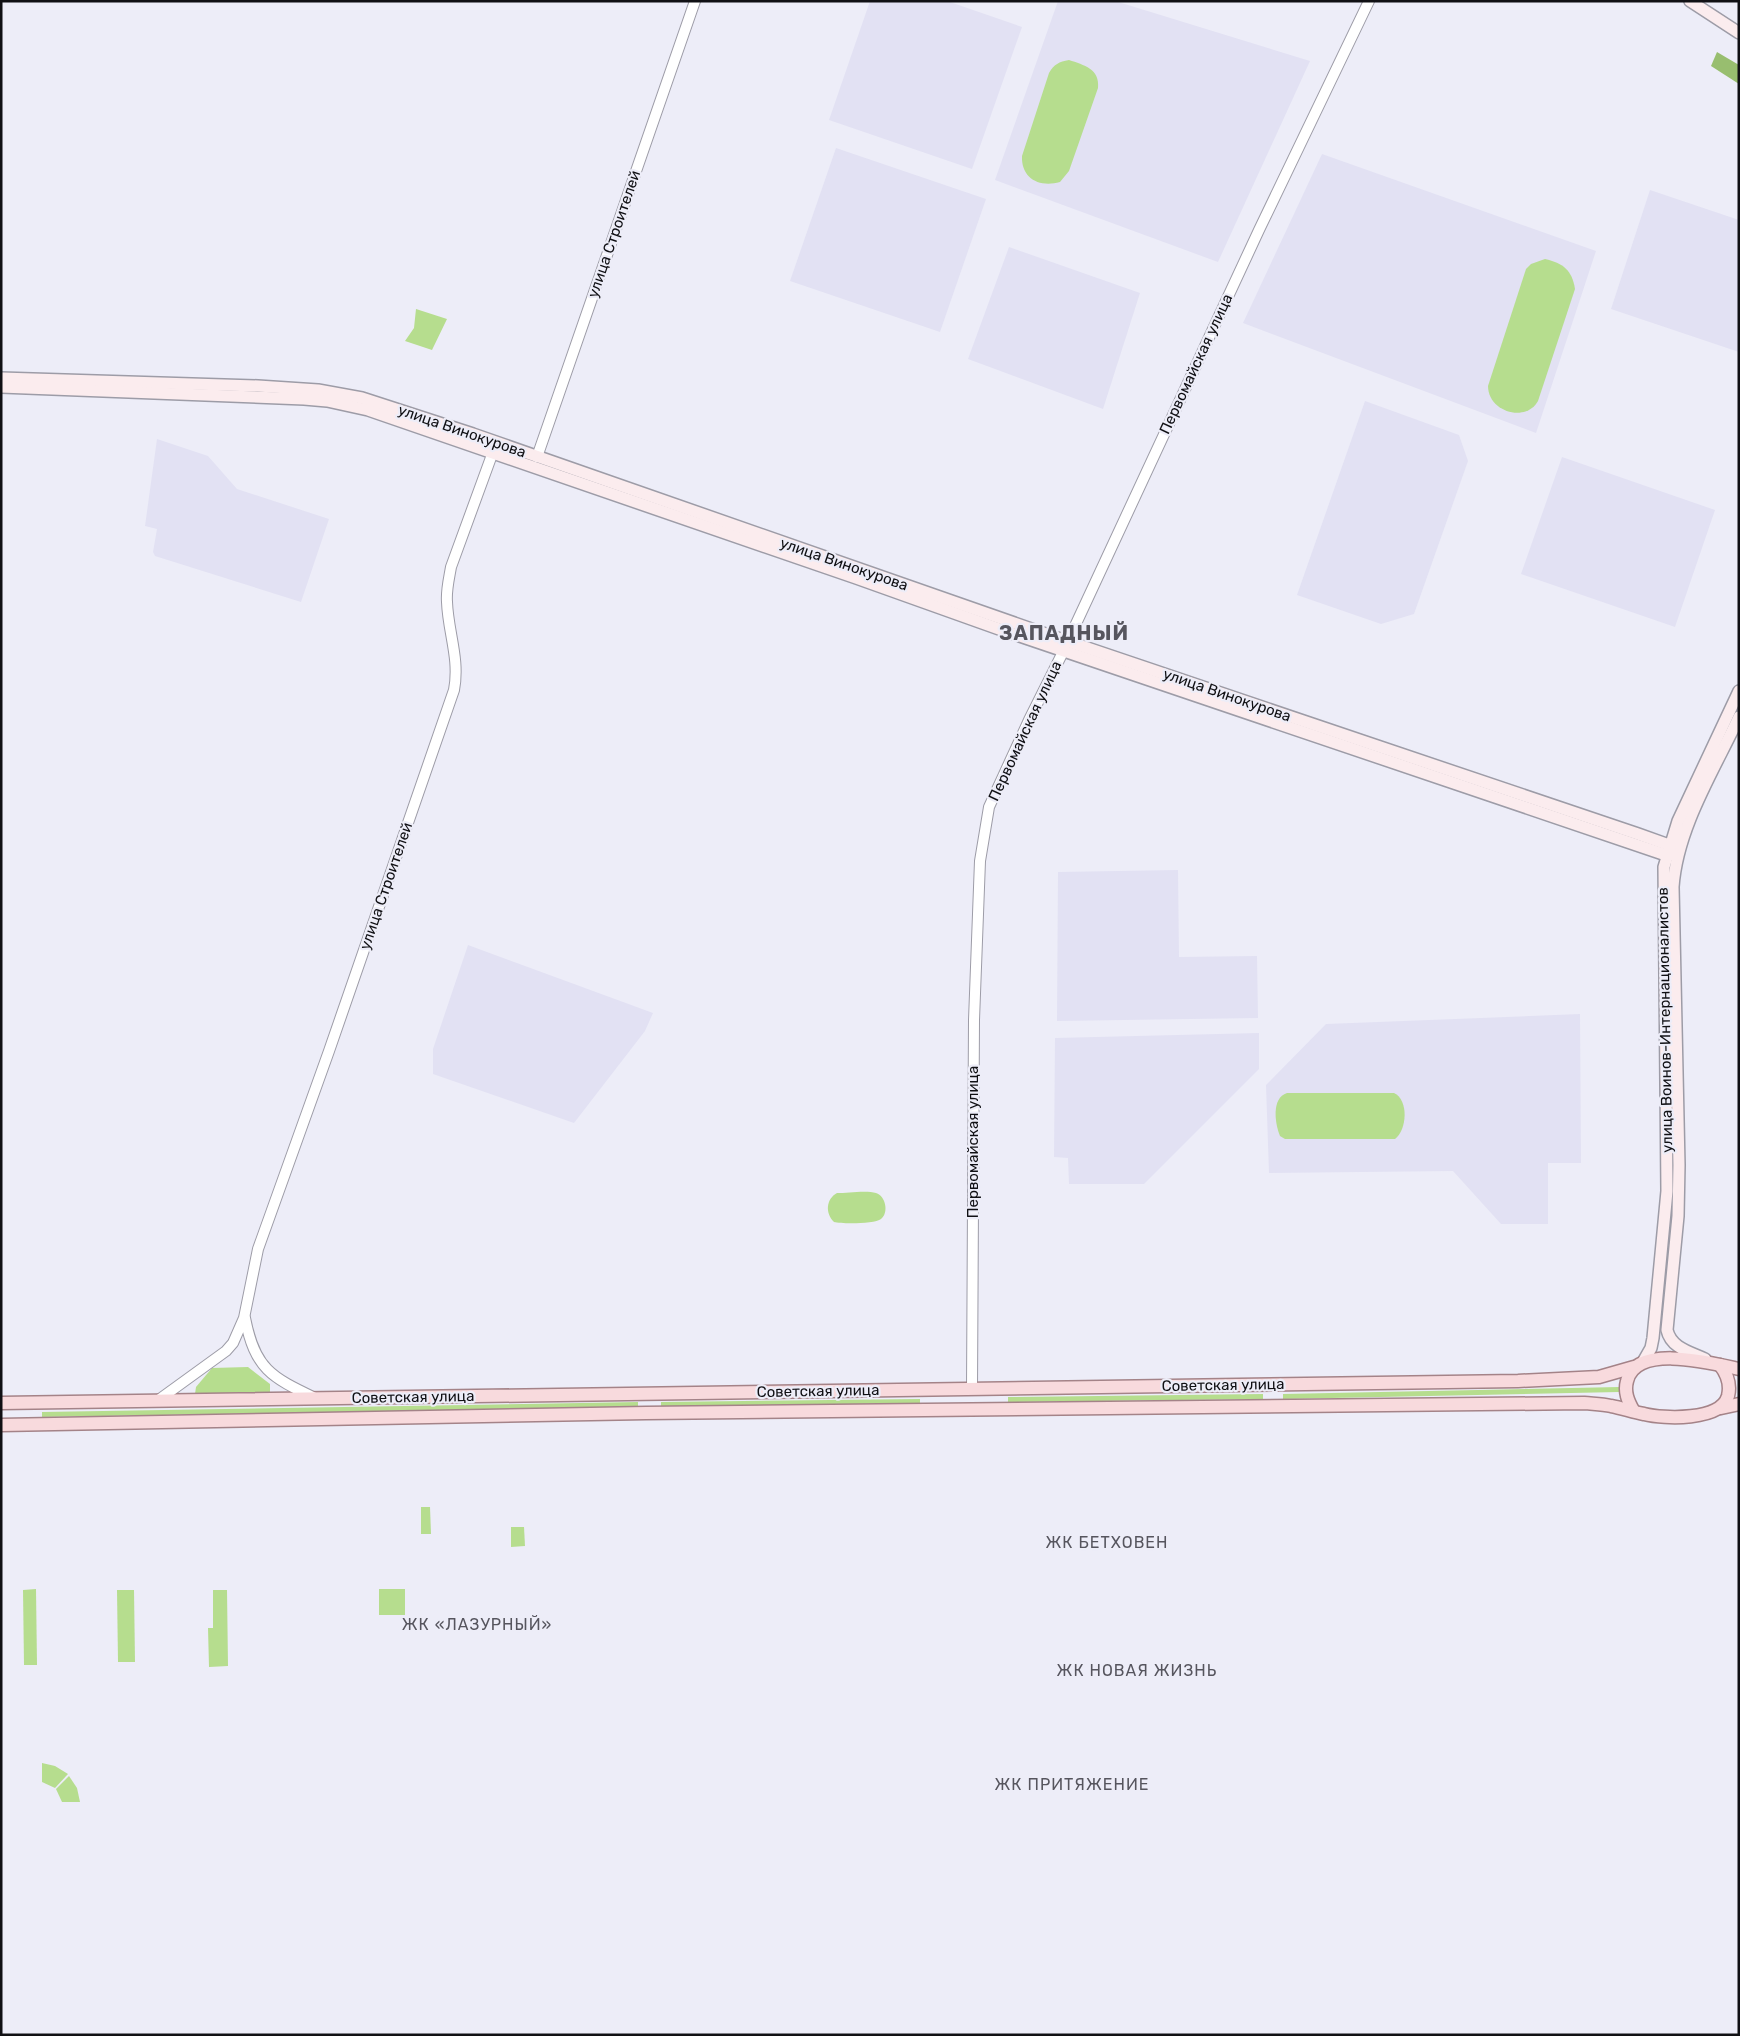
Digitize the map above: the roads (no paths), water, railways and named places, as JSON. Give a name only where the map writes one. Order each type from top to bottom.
[{"type":"main road","points":[[1690,1],[1739,33]]},
{"type":"main road","name":"улица Винокурова","points":[[1,378],[153,387],[304,399],[352,406],[495,447],[769,543],[999,629],[1066,646],[1671,851]]},
{"type":"main road","name":"улица Винокурова","points":[[1,387],[153,387]]},
{"type":"main road","name":"улица Воинов-Интернационалистов","points":[[1639,1364],[1651,1348],[1653,1338],[1667,1191],[1672,1084],[1673,887],[1671,851],[1678,822],[1726,730],[1739,691]]},
{"type":"main road","name":"улица Воинов-Интернационалистов","points":[[1726,730],[1739,717]]},
{"type":"main road","name":"улица Воинов-Интернационалистов","points":[[1672,1084],[1679,1165],[1678,1216],[1667,1330],[1671,1341],[1679,1348],[1715,1363]]},
{"type":"main road","name":"Советская улица","points":[[1,1403],[1584,1379],[1615,1374],[1639,1364],[1695,1359],[1715,1363]]},
{"type":"main road","points":[[1715,1363],[1739,1370]]},
{"type":"main road","points":[[1715,1363],[1726,1372],[1729,1387],[1728,1395],[1721,1408]]},
{"type":"main road","points":[[1633,1410],[1628,1402],[1626,1384],[1628,1374],[1639,1364]]},
{"type":"main road","points":[[1272,1384],[1273,1406]]},
{"type":"main road","name":"Первомайская улица","points":[[972,1389],[972,1409]]},
{"type":"main road","points":[[646,1393],[646,1413]]},
{"type":"main road","points":[[28,1403],[28,1424]]},
{"type":"main road","name":"Советская улица","points":[[1,1425],[646,1413],[1584,1403],[1608,1405],[1657,1416],[1696,1416],[1711,1413],[1721,1408]]},
{"type":"main road","points":[[1721,1408],[1739,1404]]},
{"type":"street","name":"улица Строителей","points":[[536,462],[695,1]]},
{"type":"street","name":"Первомайская улица","points":[[972,1389],[974,1020],[980,861],[989,807],[1066,646],[1238,272],[1369,1]]},
{"type":"street","name":"улица Строителей","points":[[157,1401],[226,1351],[233,1343],[244,1318],[258,1249],[454,690],[457,674],[447,602],[447,584],[451,567],[495,447]]},
{"type":"street","name":"улица Строителей","points":[[244,1318],[250,1343],[256,1355],[268,1370],[285,1384],[316,1398]]},
{"type":"district","name":"ЗАПАДНЫЙ","points":[[1064,633]]},
{"type":"district","name":"ЖК БЕТХОВЕН","points":[[1107,1542]]},
{"type":"district","name":"ЖК «ЛАЗУРНЫЙ»","points":[[477,1624]]},
{"type":"district","name":"ЖК НОВАЯ ЖИЗНЬ","points":[[1137,1670]]},
{"type":"district","name":"ЖК ПРИТЯЖЕНИЕ","points":[[1072,1784]]}]
